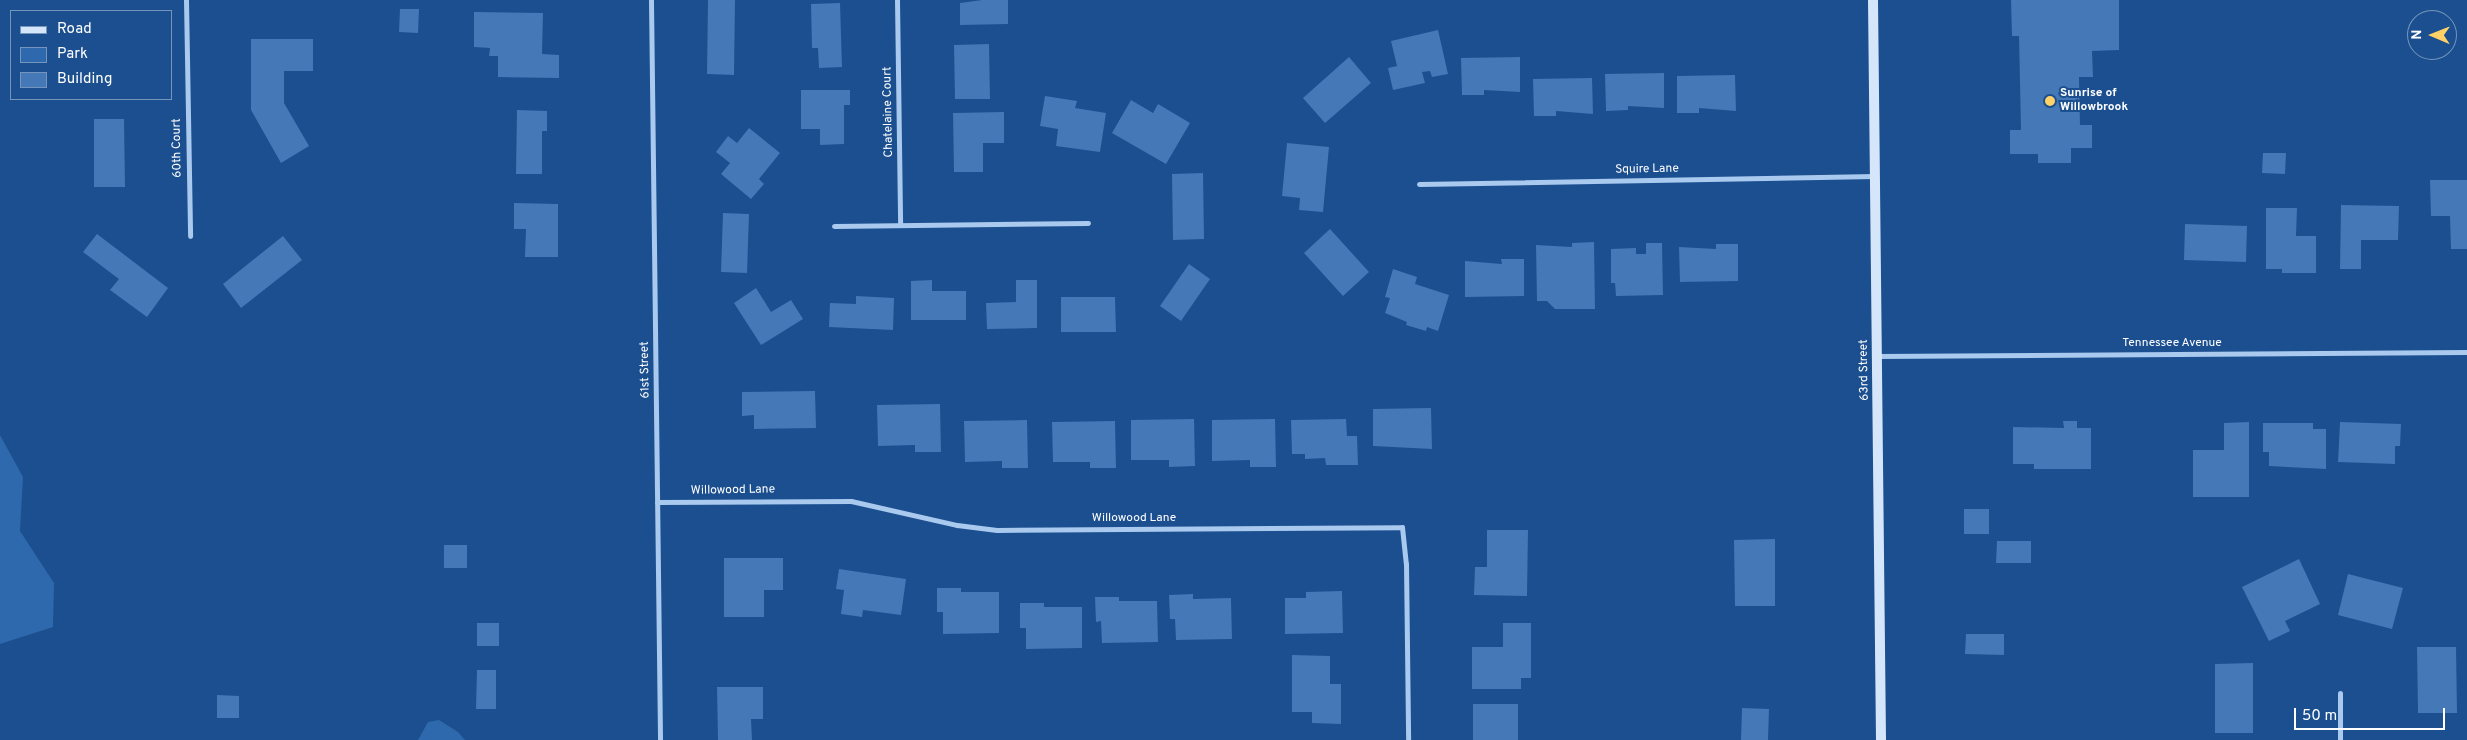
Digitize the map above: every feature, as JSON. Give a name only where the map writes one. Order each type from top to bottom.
[{"type":"main road","name":"63rd Street","points":[[1873,0],[1881,740]]},
{"type":"street","name":"60th Court","points":[[186,0],[190,236]]},
{"type":"street","name":"61st Street","points":[[652,0],[660,740]]},
{"type":"street","name":"Chatelaine Court","points":[[897,0],[900,224]]},
{"type":"street","name":"Squire Lane","points":[[1419,184],[1875,176]]},
{"type":"street","points":[[834,226],[1088,223]]},
{"type":"street","name":"Tennessee Avenue","points":[[1877,356],[2467,352]]},
{"type":"street","name":"Willowood Lane","points":[[657,502],[851,501],[957,525],[997,530],[1402,527],[1406,564],[1408,740]]},
{"type":"street","points":[[2340,693],[2340,740]]},
{"type":"green space","points":[[0,435],[23,477],[20,531],[54,583],[53,627],[0,644]]},
{"type":"green space","points":[[439,720],[458,732],[465,740],[418,740],[428,722]]},
{"type":"building","points":[[708,0],[735,0],[734,75],[707,74]]},
{"type":"building","points":[[982,0],[1008,0],[1008,24],[960,25],[960,3]]},
{"type":"building","name":"Sunrise of Willowbrook","points":[[2011,0],[2119,0],[2119,50],[2092,51],[2093,77],[2079,77],[2080,125],[2092,125],[2092,148],[2071,148],[2071,163],[2038,163],[2038,154],[2010,154],[2010,130],[2021,130],[2019,36],[2012,36]]},
{"type":"building","points":[[840,3],[842,67],[819,68],[818,48],[812,48],[811,4]]},
{"type":"building","points":[[400,9],[419,9],[418,33],[399,32]]},
{"type":"building","points":[[474,12],[543,13],[542,54],[559,55],[559,78],[498,77],[498,56],[489,56],[490,48],[474,47]]},
{"type":"building","points":[[1438,30],[1448,74],[1432,77],[1430,71],[1422,72],[1425,83],[1393,90],[1388,68],[1397,66],[1391,41]]},
{"type":"building","points":[[251,39],[313,39],[313,71],[284,71],[284,103],[309,146],[281,163],[251,110]]},
{"type":"building","points":[[989,44],[990,99],[955,99],[954,45]]},
{"type":"building","points":[[1349,57],[1371,83],[1325,123],[1303,98]]},
{"type":"building","points":[[1520,57],[1520,92],[1484,90],[1484,95],[1462,95],[1461,58]]},
{"type":"building","points":[[1664,73],[1664,108],[1628,106],[1628,110],[1606,111],[1605,74]]},
{"type":"building","points":[[1735,75],[1736,111],[1699,108],[1699,113],[1677,113],[1677,76]]},
{"type":"building","points":[[1592,78],[1593,114],[1556,111],[1556,116],[1534,116],[1533,79]]},
{"type":"building","points":[[801,90],[850,90],[850,105],[844,105],[844,144],[820,145],[820,129],[801,129]]},
{"type":"building","points":[[1045,96],[1077,101],[1075,108],[1106,113],[1100,152],[1056,146],[1058,129],[1040,126]]},
{"type":"building","points":[[1131,100],[1153,113],[1158,104],[1190,123],[1166,164],[1112,133]]},
{"type":"building","points":[[517,110],[547,111],[547,131],[542,131],[542,174],[516,174]]},
{"type":"building","points":[[1004,112],[1004,143],[983,143],[983,172],[954,172],[953,113]]},
{"type":"building","points":[[94,119],[124,119],[125,187],[94,187]]},
{"type":"building","points":[[749,128],[780,153],[759,179],[764,184],[751,199],[721,174],[730,163],[716,152],[728,136],[737,143]]},
{"type":"building","points":[[1287,143],[1329,147],[1323,212],[1299,210],[1300,198],[1282,196]]},
{"type":"building","points":[[2263,153],[2286,153],[2285,174],[2262,173]]},
{"type":"building","points":[[1203,173],[1204,239],[1173,240],[1172,174]]},
{"type":"building","points":[[2430,180],[2467,180],[2467,249],[2451,249],[2450,216],[2431,216]]},
{"type":"building","points":[[514,203],[558,204],[558,257],[525,257],[526,229],[514,229]]},
{"type":"building","points":[[2341,205],[2399,206],[2398,240],[2361,240],[2361,269],[2340,269]]},
{"type":"building","points":[[2266,208],[2297,208],[2296,236],[2316,236],[2316,273],[2282,273],[2282,269],[2266,269]]},
{"type":"building","points":[[723,213],[749,214],[747,273],[721,272]]},
{"type":"building","points":[[2185,224],[2247,226],[2246,262],[2184,260]]},
{"type":"building","points":[[1330,229],[1369,272],[1343,296],[1304,253]]},
{"type":"building","points":[[97,234],[168,288],[147,317],[110,290],[119,279],[83,252]]},
{"type":"building","points":[[283,236],[302,260],[241,308],[223,284]]},
{"type":"building","points":[[1594,242],[1595,309],[1555,309],[1547,301],[1537,301],[1536,245],[1572,247],[1572,243]]},
{"type":"building","points":[[1646,243],[1662,243],[1663,295],[1616,296],[1615,283],[1611,283],[1611,249],[1636,248],[1636,254],[1646,254]]},
{"type":"building","points":[[1716,244],[1738,244],[1738,281],[1680,282],[1679,247],[1716,249]]},
{"type":"building","points":[[1501,259],[1524,259],[1524,296],[1465,297],[1465,261],[1502,264]]},
{"type":"building","points":[[1189,264],[1210,279],[1181,321],[1160,306]]},
{"type":"building","points":[[1393,269],[1417,277],[1415,284],[1449,295],[1438,331],[1427,327],[1426,331],[1406,325],[1407,322],[1385,313],[1390,298],[1385,297]]},
{"type":"building","points":[[932,280],[932,291],[966,291],[966,320],[911,320],[911,281]]},
{"type":"building","points":[[1016,280],[1037,280],[1037,328],[987,329],[986,303],[1016,302]]},
{"type":"building","points":[[756,288],[771,312],[791,300],[803,319],[761,345],[734,303]]},
{"type":"building","points":[[856,296],[894,298],[893,330],[829,327],[830,303],[856,304]]},
{"type":"building","points":[[1061,297],[1115,297],[1116,332],[1061,332]]},
{"type":"building","points":[[815,391],[816,428],[754,429],[754,415],[742,416],[742,392]]},
{"type":"building","points":[[940,404],[941,452],[915,452],[915,445],[878,446],[877,405]]},
{"type":"building","points":[[1431,408],[1432,449],[1373,446],[1373,409]]},
{"type":"building","points":[[1194,419],[1195,466],[1169,467],[1169,460],[1131,460],[1131,420]]},
{"type":"building","points":[[1275,419],[1276,467],[1250,467],[1250,460],[1212,461],[1212,420]]},
{"type":"building","points":[[1346,419],[1347,436],[1357,436],[1358,465],[1326,465],[1325,458],[1305,459],[1305,454],[1292,454],[1291,420]]},
{"type":"building","points":[[1027,420],[1028,468],[1002,468],[1002,461],[965,462],[964,421]]},
{"type":"building","points":[[1115,421],[1116,468],[1090,468],[1090,462],[1053,462],[1052,422]]},
{"type":"building","points":[[2063,421],[2077,421],[2077,428],[2091,428],[2091,469],[2034,469],[2034,464],[2013,464],[2013,427],[2064,428]]},
{"type":"building","points":[[2249,422],[2249,497],[2193,497],[2193,450],[2224,450],[2224,423]]},
{"type":"building","points":[[2340,422],[2401,424],[2400,446],[2395,446],[2395,464],[2338,462]]},
{"type":"building","points":[[2263,423],[2313,423],[2313,429],[2326,429],[2326,469],[2269,466],[2269,452],[2263,452]]},
{"type":"building","points":[[1964,509],[1989,509],[1989,534],[1964,534]]},
{"type":"building","points":[[1487,530],[1528,530],[1527,596],[1474,595],[1475,567],[1487,567]]},
{"type":"building","points":[[1775,539],[1775,606],[1735,606],[1734,540]]},
{"type":"building","points":[[1997,541],[2031,541],[2031,563],[1996,563]]},
{"type":"building","points":[[444,545],[467,545],[467,568],[444,568]]},
{"type":"building","points":[[724,558],[783,558],[783,590],[764,590],[764,617],[724,617]]},
{"type":"building","points":[[2299,559],[2320,604],[2285,621],[2290,631],[2269,641],[2242,587]]},
{"type":"building","points":[[839,569],[906,579],[901,615],[863,610],[862,617],[841,614],[844,590],[836,589]]},
{"type":"building","points":[[2348,574],[2403,588],[2392,629],[2338,615]]},
{"type":"building","points":[[937,588],[961,588],[961,592],[999,592],[999,633],[943,634],[943,612],[937,612]]},
{"type":"building","points":[[1342,591],[1343,633],[1285,634],[1285,598],[1306,598],[1306,592]]},
{"type":"building","points":[[1193,594],[1193,599],[1231,598],[1232,639],[1176,640],[1175,619],[1170,619],[1169,595]]},
{"type":"building","points":[[1095,597],[1119,597],[1119,601],[1157,601],[1158,642],[1102,643],[1101,621],[1096,622]]},
{"type":"building","points":[[1020,603],[1044,603],[1044,607],[1082,607],[1082,648],[1026,649],[1026,628],[1020,628]]},
{"type":"building","points":[[477,623],[499,623],[499,646],[477,646]]},
{"type":"building","points":[[1503,623],[1531,623],[1531,678],[1521,678],[1521,689],[1472,689],[1472,647],[1503,647]]},
{"type":"building","points":[[1966,634],[2004,634],[2004,655],[1965,654]]},
{"type":"building","points":[[2417,647],[2456,647],[2457,713],[2418,713]]},
{"type":"building","points":[[1292,655],[1330,656],[1330,684],[1341,684],[1341,724],[1312,723],[1312,712],[1292,712]]},
{"type":"building","points":[[2253,663],[2253,733],[2215,733],[2215,664]]},
{"type":"building","points":[[477,670],[496,670],[496,709],[476,709]]},
{"type":"building","points":[[717,687],[763,687],[763,719],[751,719],[752,740],[718,740]]},
{"type":"building","points":[[217,695],[239,696],[239,718],[217,718]]},
{"type":"building","points":[[1473,704],[1518,704],[1518,740],[1473,740]]},
{"type":"building","points":[[1742,708],[1769,709],[1768,740],[1741,740]]},
{"type":"place","name":"Sunrise of Willowbrook","points":[[2050,101]]}]
